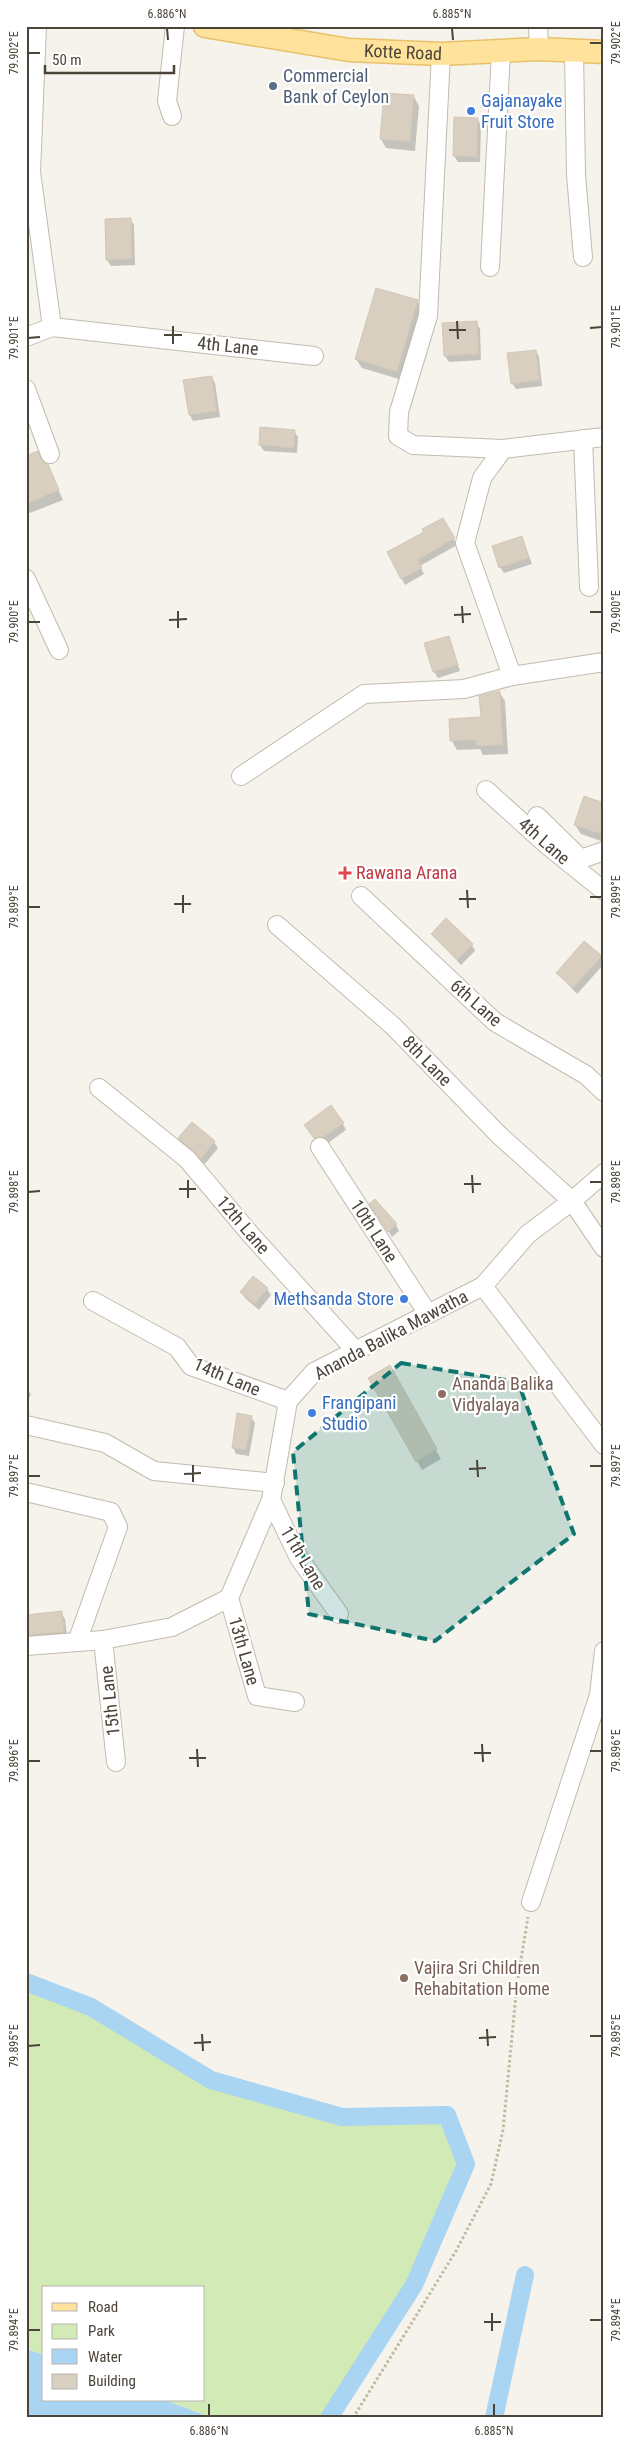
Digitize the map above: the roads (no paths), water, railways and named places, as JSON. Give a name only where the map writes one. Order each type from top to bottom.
[{"type":"main road","name":"Kotte Road","points":[[205,26],[246,29],[349,50],[441,54],[539,49],[604,52]]},
{"type":"street","points":[[37,26],[31,172],[52,327]]},
{"type":"street","points":[[172,116],[167,100],[175,26]]},
{"type":"street","points":[[538,26],[539,49]]},
{"type":"street","points":[[490,267],[501,51]]},
{"type":"street","points":[[574,51],[576,174],[583,257]]},
{"type":"street","points":[[441,54],[428,316],[399,412],[398,436],[413,445],[503,449],[604,437]]},
{"type":"street","name":"4th Lane","points":[[26,337],[52,327],[314,356]]},
{"type":"street","points":[[26,390],[50,454]]},
{"type":"street","points":[[582,440],[589,586]]},
{"type":"street","points":[[503,449],[482,478],[465,543],[512,676]]},
{"type":"street","points":[[26,579],[59,650]]},
{"type":"street","points":[[241,776],[364,694],[464,689],[512,676],[604,662]]},
{"type":"street","name":"4th Lane","points":[[486,790],[547,845],[604,892]]},
{"type":"street","points":[[537,816],[581,859],[604,851]]},
{"type":"street","name":"6th Lane","points":[[362,896],[495,1022],[586,1075],[604,1092]]},
{"type":"street","name":"8th Lane","points":[[277,925],[392,1026],[499,1135],[572,1201],[604,1248]]},
{"type":"street","name":"12th Lane","points":[[98,1088],[187,1159],[251,1235],[356,1351]]},
{"type":"street","name":"10th Lane","points":[[320,1147],[428,1314]]},
{"type":"street","name":"Ananda Balika Mawatha","points":[[288,1401],[314,1372],[483,1286],[528,1234],[572,1201],[604,1173]]},
{"type":"street","points":[[483,1286],[604,1445]]},
{"type":"street","name":"14th Lane","points":[[93,1301],[177,1347],[191,1366],[288,1401]]},
{"type":"street","points":[[26,1646],[103,1640],[172,1627],[229,1598],[273,1492],[288,1401]]},
{"type":"street","points":[[26,1424],[105,1443],[154,1471],[273,1492]]},
{"type":"street","points":[[26,1492],[111,1512],[118,1527],[77,1642]]},
{"type":"street","name":"11th Lane","points":[[273,1492],[299,1558],[339,1614]]},
{"type":"street","name":"13th Lane","points":[[229,1598],[257,1696],[295,1702]]},
{"type":"street","name":"15th Lane","points":[[103,1640],[116,1762]]},
{"type":"street","points":[[531,1902],[599,1696],[603,1656]]},
{"type":"water","points":[[26,2349],[42,2354],[42,2402],[170,2402],[212,2418],[26,2418]]},
{"type":"waterway","points":[[26,1982],[91,2007],[211,2080],[342,2117],[447,2115],[466,2164],[414,2285],[329,2418]]},
{"type":"waterway","points":[[494,2418],[525,2275]]},
{"type":"place","name":"Commercial Bank of Ceylon","points":[[273,86]]},
{"type":"place","name":"Gajanayake Fruit Store","points":[[471,111]]},
{"type":"place","name":"Rawana Arana","points":[[345,873]]},
{"type":"place","name":"Methsanda Store","points":[[404,1299]]},
{"type":"place","name":"Ananda Balika Vidyalaya","points":[[442,1394]]},
{"type":"place","name":"Frangipani Studio","points":[[312,1413]]},
{"type":"place","name":"Vajira Sri Children Rehabitation Home","points":[[404,1978]]}]
